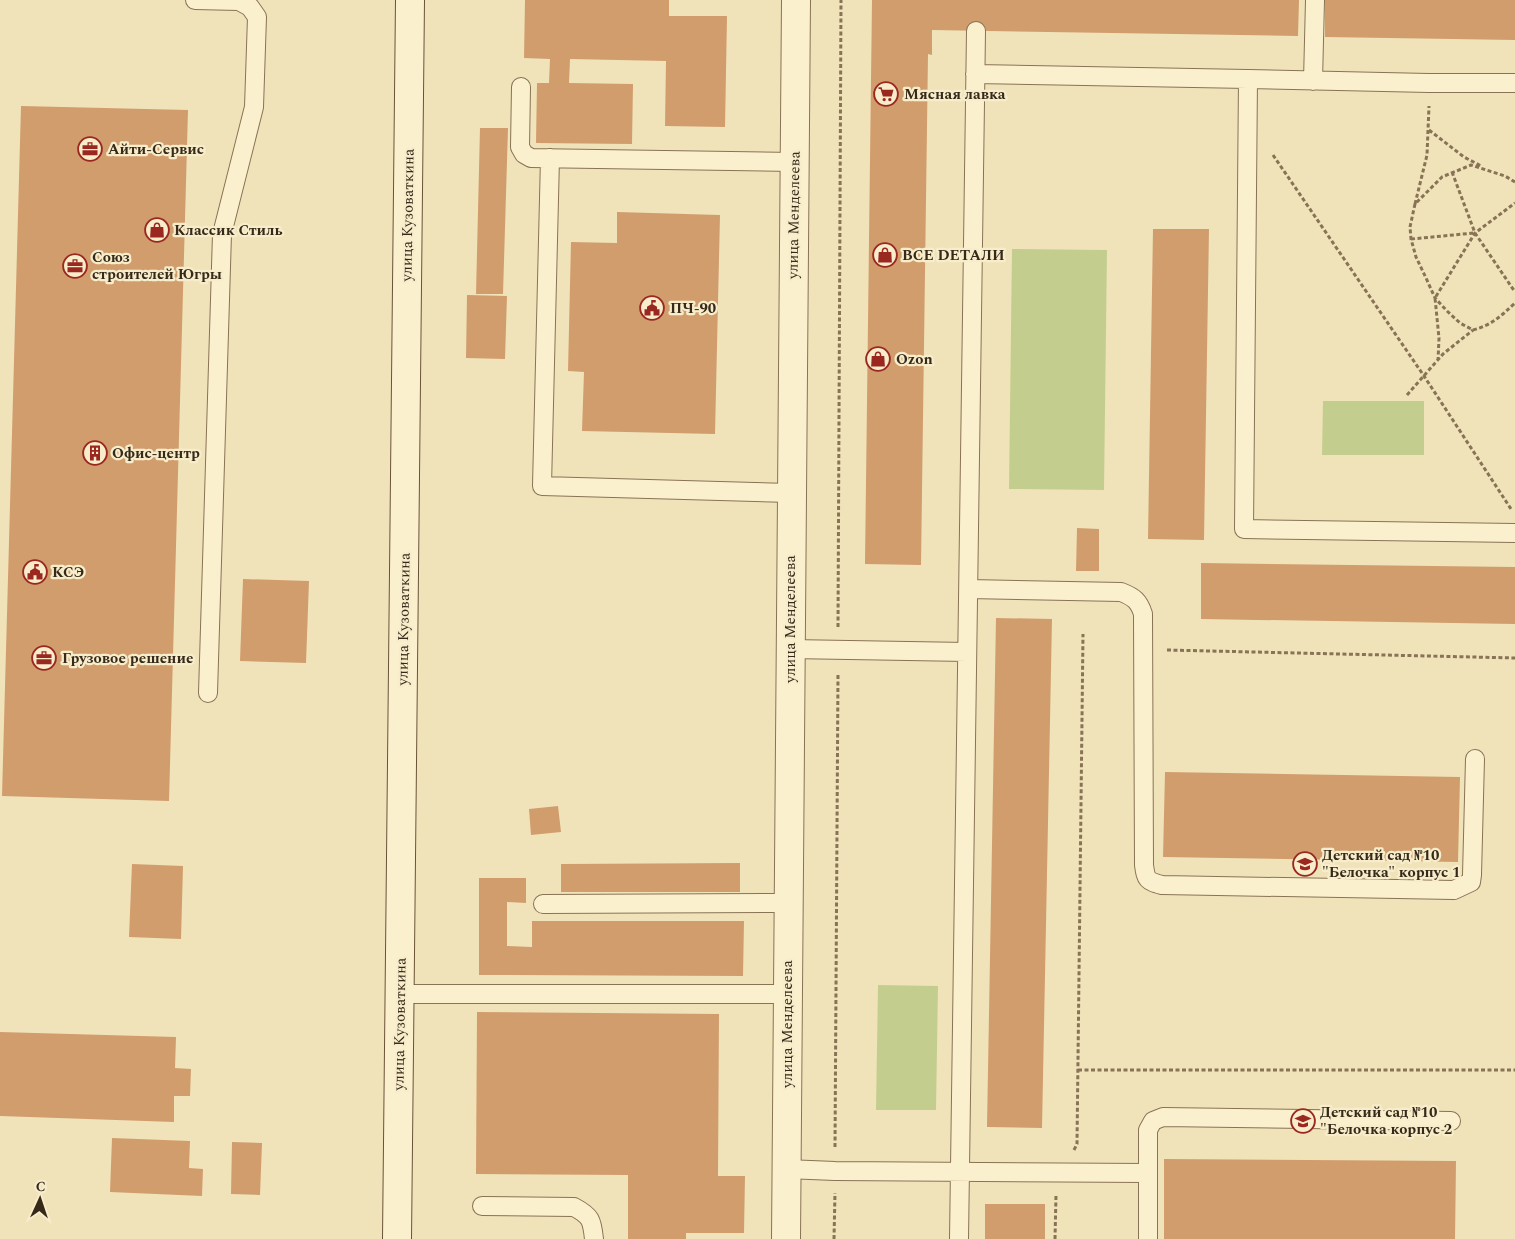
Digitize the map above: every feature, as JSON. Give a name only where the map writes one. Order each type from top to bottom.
[{"type":"street","name":"улица Кузоваткина","points":[[397,1239],[410,0]]},
{"type":"street","name":"улица Менделеева","points":[[786,1239],[796,0]]},
{"type":"lane","points":[[195,0],[239,1],[250,7],[257,17],[254,107],[222,234],[208,693]]},
{"type":"lane","points":[[1313,81],[1315,0]]},
{"type":"lane","points":[[959,1239],[976,31]]},
{"type":"lane","points":[[975,74],[1515,84]]},
{"type":"lane","points":[[1248,79],[1244,529],[1515,533]]},
{"type":"lane","points":[[521,87],[520,147],[531,158],[794,162]]},
{"type":"lane","points":[[550,158],[542,486],[791,493]]},
{"type":"lane","points":[[969,590],[1121,592],[1131,596],[1140,605],[1143,614],[1144,865],[1146,877],[1151,882],[1162,885],[1454,890],[1471,882],[1475,759]]},
{"type":"lane","points":[[790,649],[967,652]]},
{"type":"lane","points":[[543,904],[788,904]]},
{"type":"lane","points":[[400,994],[787,994]]},
{"type":"lane","points":[[1148,1239],[1148,1130],[1153,1121],[1163,1117],[1451,1121]]},
{"type":"lane","points":[[786,1169],[1148,1173]]},
{"type":"lane","points":[[482,1206],[574,1207],[586,1213],[592,1224],[594,1239]]},
{"type":"path","points":[[834,1239],[841,0]]},
{"type":"path","points":[[1429,83],[1427,155],[1410,227],[1416,257],[1435,298],[1439,338],[1438,361]]},
{"type":"path","points":[[1248,118],[1424,376],[1515,516]]},
{"type":"path","points":[[1428,129],[1464,157],[1489,170]]},
{"type":"path","points":[[1415,204],[1442,177],[1471,165],[1505,176],[1515,182]]},
{"type":"path","points":[[1452,172],[1475,233],[1515,292]]},
{"type":"path","points":[[1435,298],[1475,233],[1515,202]]},
{"type":"path","points":[[1411,239],[1475,233]]},
{"type":"path","points":[[1435,298],[1460,323],[1473,330]]},
{"type":"path","points":[[1407,395],[1443,354],[1473,330],[1487,326],[1499,318],[1514,304]]},
{"type":"path","points":[[1083,634],[1078,1070],[1515,1070]]},
{"type":"path","points":[[1159,650],[1515,658]]},
{"type":"green space","points":[[1012,249],[1107,250],[1104,490],[1009,489]]},
{"type":"green space","points":[[1323,401],[1424,401],[1424,455],[1322,455]]},
{"type":"green space","points":[[878,985],[938,986],[936,1110],[876,1110]]},
{"type":"building","points":[[525,0],[669,0],[669,16],[727,16],[725,127],[665,126],[666,61],[570,59],[569,83],[633,84],[632,144],[536,143],[537,83],[549,83],[550,59],[524,58]]},
{"type":"building","points":[[872,0],[1299,0],[1298,36],[932,30],[932,55],[928,54],[921,565],[865,564]]},
{"type":"building","points":[[1325,0],[1515,0],[1515,40],[1325,37]]},
{"type":"building","name":"Офис-центр","points":[[21,106],[188,110],[169,801],[2,796]]},
{"type":"building","points":[[480,128],[508,128],[503,294],[476,294]]},
{"type":"building","points":[[617,212],[720,215],[715,434],[582,431],[584,372],[568,371],[571,242],[617,243]]},
{"type":"building","points":[[1153,229],[1209,229],[1204,540],[1148,539]]},
{"type":"building","points":[[467,295],[507,296],[505,359],[466,358]]},
{"type":"building","points":[[1077,528],[1099,529],[1099,571],[1076,571]]},
{"type":"building","points":[[1201,563],[1515,567],[1515,624],[1201,619]]},
{"type":"building","points":[[243,579],[309,581],[306,663],[240,661]]},
{"type":"building","points":[[996,618],[1052,619],[1042,1128],[987,1127]]},
{"type":"building","points":[[1165,772],[1460,777],[1458,862],[1163,857]]},
{"type":"building","points":[[558,806],[561,832],[531,835],[529,809]]},
{"type":"building","points":[[740,863],[740,892],[561,892],[561,864]]},
{"type":"building","points":[[132,864],[183,866],[181,939],[129,937]]},
{"type":"building","points":[[479,878],[526,878],[526,903],[507,902],[507,946],[532,947],[532,921],[744,921],[743,976],[479,975]]},
{"type":"building","points":[[477,1012],[719,1014],[718,1176],[745,1176],[744,1233],[686,1233],[686,1239],[628,1239],[628,1175],[476,1174]]},
{"type":"building","points":[[0,1032],[176,1037],[175,1068],[191,1069],[190,1096],[174,1096],[174,1122],[0,1116]]},
{"type":"building","points":[[112,1138],[190,1141],[189,1168],[203,1169],[202,1196],[110,1192]]},
{"type":"building","points":[[232,1142],[262,1143],[260,1195],[231,1194]]},
{"type":"building","points":[[1164,1159],[1456,1161],[1455,1239],[1164,1239]]},
{"type":"building","points":[[985,1204],[1045,1204],[1045,1239],[985,1239]]},
{"type":"place","name":"Мясная лавка","points":[[886,94]]},
{"type":"place","name":"Айти-Сервис","points":[[90,149]]},
{"type":"place","name":"Классик Стиль","points":[[157,230]]},
{"type":"place","name":"ВСЕ DEТАЛИ","points":[[885,255]]},
{"type":"place","name":"Союз строителей Югры","points":[[75,266]]},
{"type":"place","name":"ПЧ-90","points":[[652,308]]},
{"type":"place","name":"Ozon","points":[[878,359]]},
{"type":"place","name":"Офис-центр","points":[[95,453]]},
{"type":"place","name":"КСЭ","points":[[35,572]]},
{"type":"place","name":"Грузовое решение","points":[[44,658]]},
{"type":"place","name":"Детский сад №10 \"Белочка\" корпус 1","points":[[1305,864]]},
{"type":"place","name":"Детский сад №10 \"Белочка корпус 2","points":[[1303,1121]]}]
